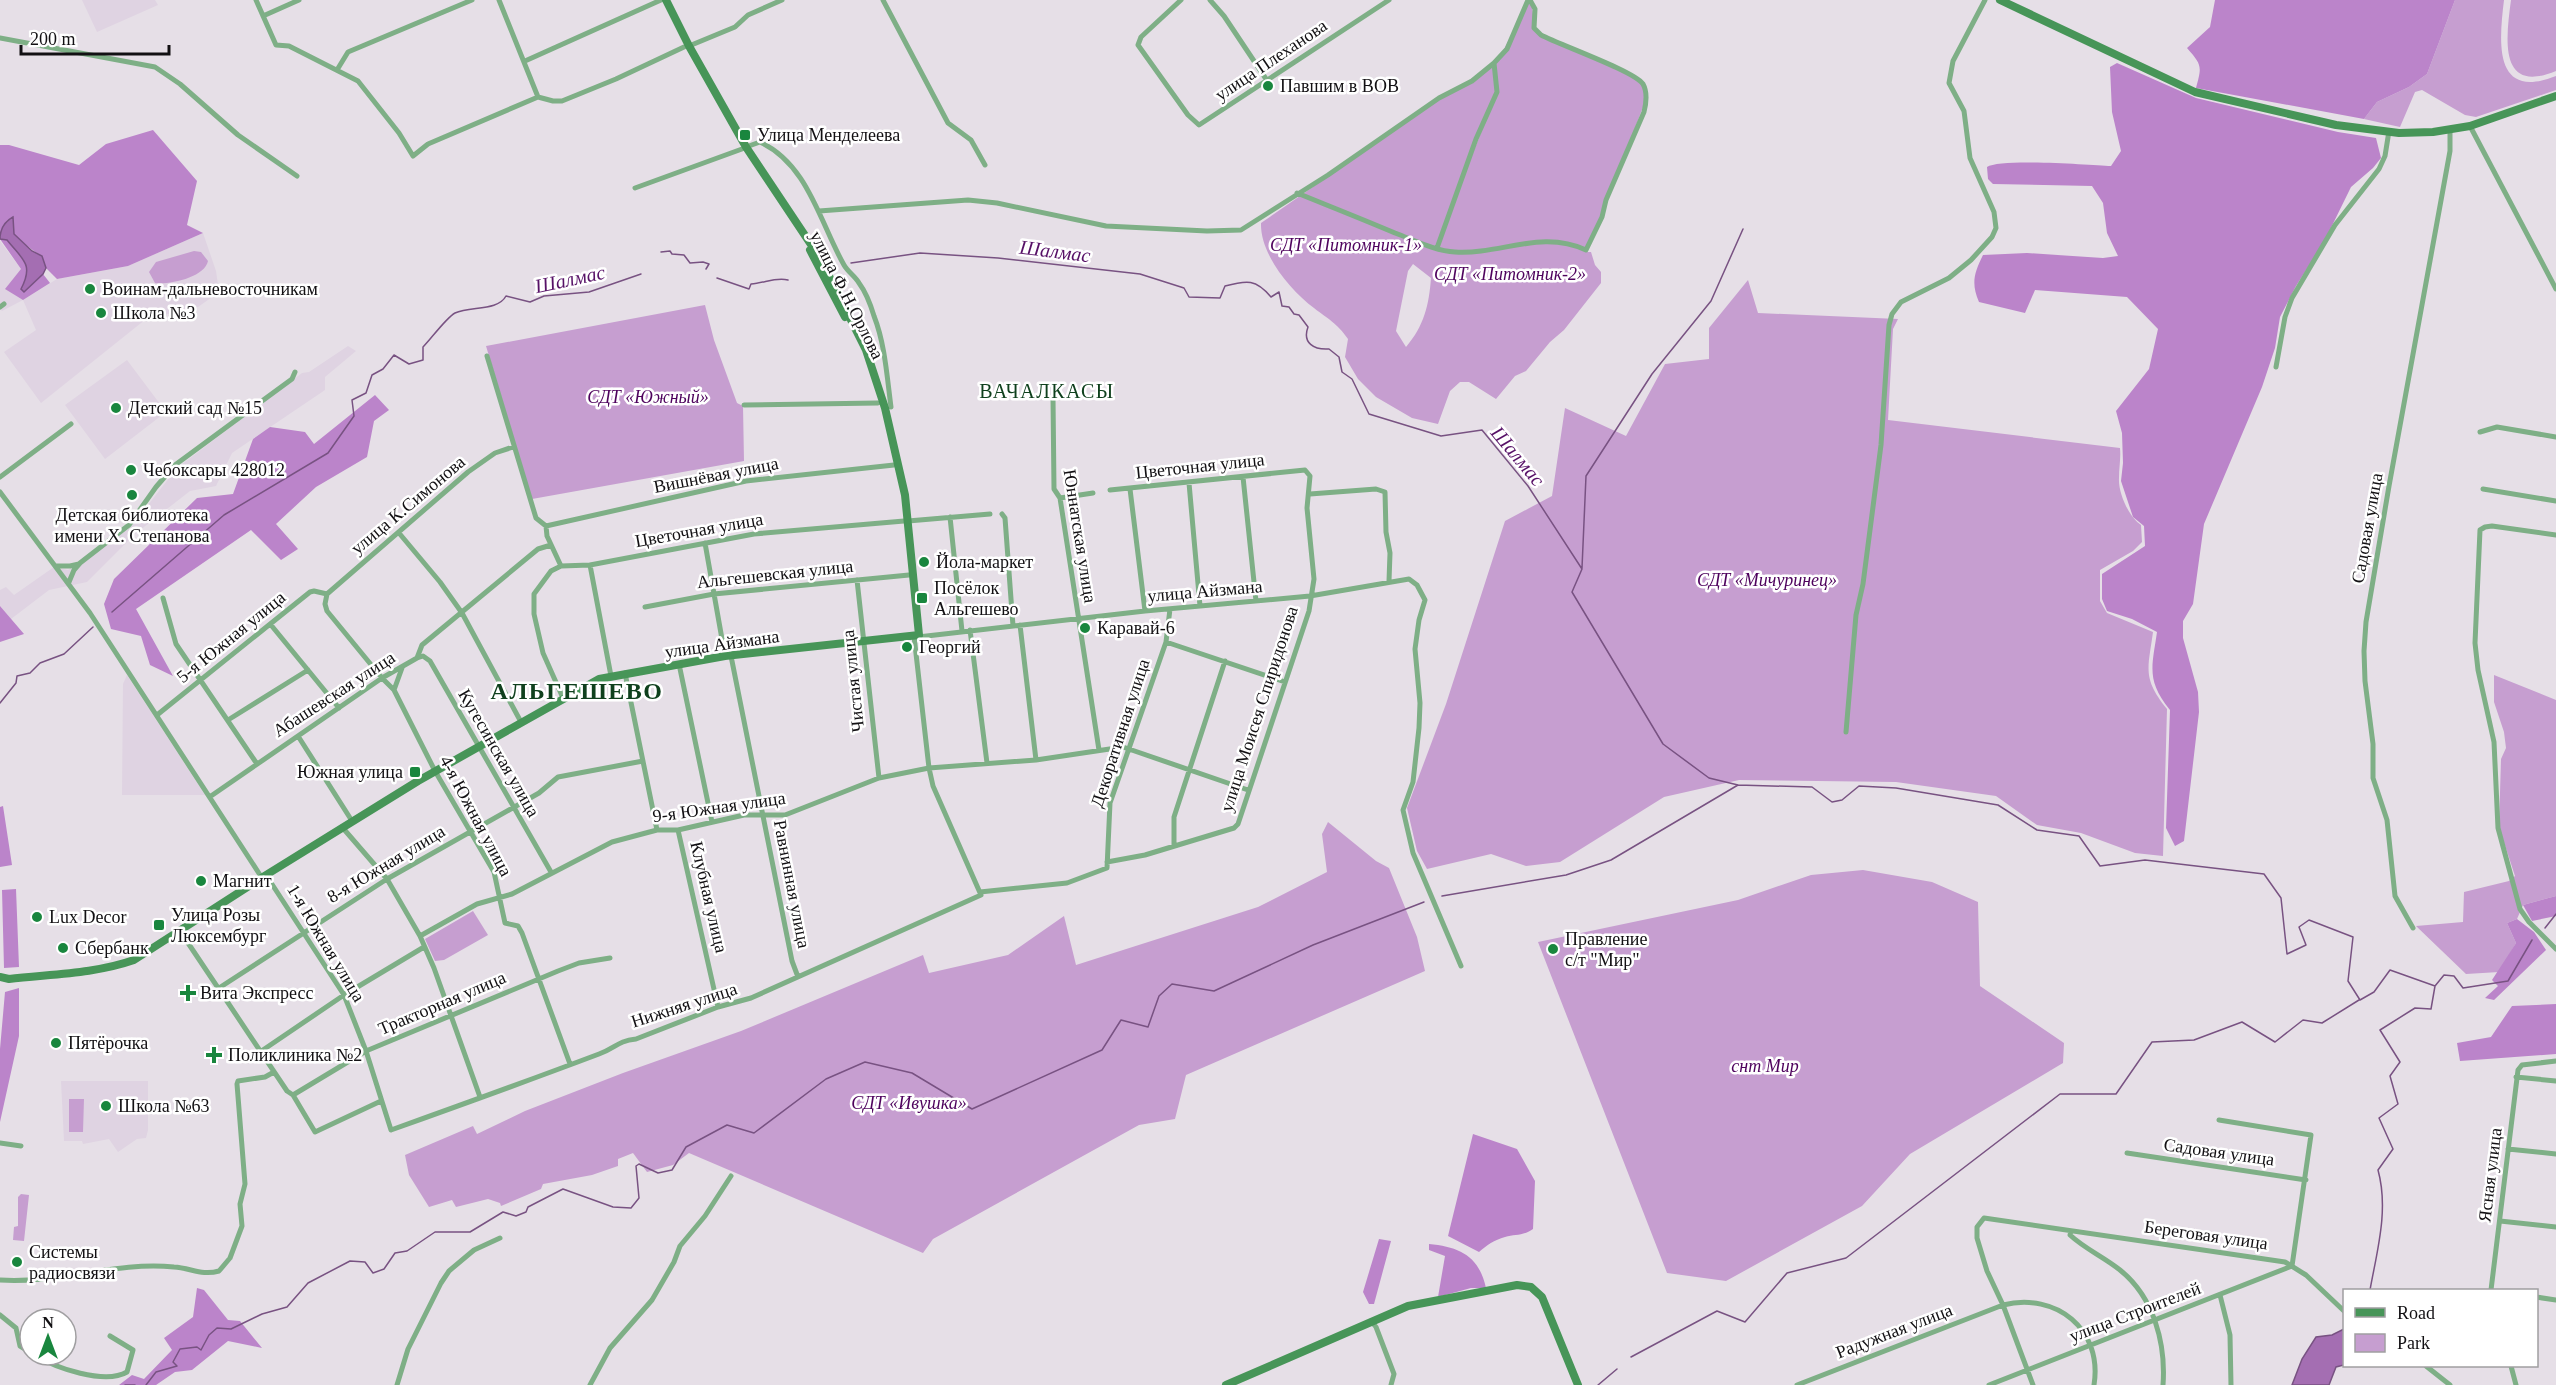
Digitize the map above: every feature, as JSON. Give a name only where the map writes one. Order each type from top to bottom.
[{"type":"street","points":[[256,0],[276,45],[289,46],[355,78],[399,133],[413,156],[428,144],[538,97],[553,102],[562,101],[616,79],[687,46],[735,27],[748,15],[782,0]]},
{"type":"street","points":[[263,16],[299,0]]},
{"type":"street","points":[[337,70],[348,52],[472,0]]},
{"type":"street","points":[[499,0],[538,97]]},
{"type":"street","points":[[525,61],[661,0]]},
{"type":"street","name":"улица Ф.Н.Орлова","points":[[661,0],[744,148],[808,246],[861,350],[883,406],[899,464],[916,637]]},
{"type":"street","name":"улица Ф.Н.Орлова","points":[[666,0],[687,46]]},
{"type":"street","points":[[884,0],[948,123],[971,140],[985,165]]},
{"type":"street","name":"улица Плеханова","points":[[1180,0],[1141,37],[1138,45],[1188,115],[1198,124],[1389,0]]},
{"type":"street","points":[[1210,0],[1230,24],[1266,79]]},
{"type":"street","points":[[819,211],[968,200],[997,203],[1106,226],[1235,230],[1248,226],[1330,174],[1439,98],[1472,81],[1507,49],[1529,0]]},
{"type":"street","points":[[1297,193],[1437,248],[1465,252],[1511,244],[1562,241],[1586,250],[1638,128],[1646,102],[1642,83],[1626,72],[1541,35],[1534,28],[1535,9],[1529,0]]},
{"type":"street","points":[[1846,732],[1856,615],[1863,584],[1881,445],[1889,325],[1892,314],[1901,302],[1949,278],[1971,260],[1992,237],[1996,228],[1994,212],[1970,158],[1964,111],[1949,83],[1953,61],[1985,0]]},
{"type":"street","points":[[2000,0],[2195,92],[2336,125],[2416,133],[2450,130],[2470,126],[2556,96]]},
{"type":"street","points":[[0,39],[155,67],[180,84],[238,135],[297,176]]},
{"type":"street","points":[[1437,248],[1476,139],[1497,92],[1494,63]]},
{"type":"street","points":[[2470,126],[2556,289]]},
{"type":"street","name":"Садовая улица","points":[[2413,928],[2395,896],[2386,820],[2373,778],[2373,744],[2365,681],[2364,651],[2366,622],[2450,151],[2450,130]]},
{"type":"street","points":[[2276,367],[2285,316],[2292,298],[2335,225],[2379,169],[2385,156],[2389,131]]},
{"type":"street","points":[[635,188],[760,142],[775,150],[797,174],[819,211],[844,265],[859,282],[874,314],[883,351],[883,406],[744,405]]},
{"type":"street","points":[[487,356],[536,518],[546,526],[561,566],[551,571],[540,584],[534,594],[533,602],[543,653],[563,698]]},
{"type":"street","points":[[69,582],[80,563],[129,525],[156,486],[175,465],[292,379],[295,372]]},
{"type":"street","name":"Юннатская улица","points":[[1053,398],[1053,483],[1060,498],[1099,750]]},
{"type":"street","name":"улица Ф.Н.Орлова","points":[[883,406],[906,521],[916,637]]},
{"type":"street","points":[[0,477],[71,424]]},
{"type":"street","points":[[2480,432],[2496,427],[2556,437]]},
{"type":"street","name":"улица К.Симонова","points":[[327,594],[487,458],[513,447]]},
{"type":"street","name":"Вишнёвая улица","points":[[546,526],[746,481],[894,465]]},
{"type":"street","name":"Цветочная улица","points":[[1110,490],[1294,470]]},
{"type":"street","name":"улица Моисея Спиридонова","points":[[1234,828],[1238,824],[1248,790],[1257,771],[1309,611],[1314,579],[1306,508],[1310,494],[1309,472],[1294,470]]},
{"type":"street","points":[[1243,477],[1256,601]]},
{"type":"street","points":[[1189,483],[1200,606]]},
{"type":"street","points":[[1130,489],[1145,611]]},
{"type":"street","points":[[1310,494],[1376,489],[1385,492],[1386,532],[1390,553],[1389,581]]},
{"type":"street","points":[[2483,489],[2556,501]]},
{"type":"street","name":"1-я Южная улица","points":[[0,492],[69,582],[344,995],[366,1051],[392,1130]]},
{"type":"street","points":[[1060,498],[1093,493]]},
{"type":"street","name":"Цветочная улица","points":[[561,566],[590,565],[754,534],[990,514]]},
{"type":"street","points":[[1002,514],[1005,519],[1035,760]]},
{"type":"street","points":[[950,518],[962,631]]},
{"type":"street","points":[[2556,535],[2492,526],[2480,530],[2475,643],[2478,670],[2494,742],[2498,828],[2523,915],[2556,949]]},
{"type":"street","points":[[399,533],[440,582],[462,613],[521,722]]},
{"type":"street","name":"Равнинная улица","points":[[705,543],[792,961],[798,977]]},
{"type":"street","name":"Абашевская улица","points":[[211,796],[382,678],[417,658],[422,645],[538,549],[551,544]]},
{"type":"street","points":[[56,565],[70,566],[80,563]]},
{"type":"street","points":[[590,565],[611,676]]},
{"type":"street","name":"Альгешевская улица","points":[[645,607],[714,594],[909,575]]},
{"type":"street","name":"улица Айзмана","points":[[4,978],[98,969],[134,960],[342,827],[477,746],[599,679],[728,656],[1079,620],[1145,611],[1310,596],[1409,579],[1417,585],[1425,600],[1419,620],[1415,649],[1420,703],[1419,728],[1413,782],[1403,810],[1413,853],[1461,966]]},
{"type":"street","name":"Чистая улица","points":[[857,580],[879,777]]},
{"type":"street","name":"5-я Южная улица","points":[[157,715],[310,592],[327,594]]},
{"type":"street","name":"4-я Южная улица","points":[[327,594],[325,604],[327,611],[394,690],[435,771],[494,872],[505,923],[520,929],[570,1064]]},
{"type":"street","points":[[163,598],[176,644],[256,764]]},
{"type":"street","name":"Декоративная улица","points":[[1107,865],[1108,811],[1166,642],[1170,609]]},
{"type":"street","points":[[271,624],[339,708]]},
{"type":"street","points":[[970,630],[987,764]]},
{"type":"street","points":[[916,637],[929,768],[933,786],[981,893]]},
{"type":"street","points":[[1166,642],[1285,682]]},
{"type":"street","name":"Кугесинская улица","points":[[417,658],[423,656],[430,661],[551,872]]},
{"type":"street","points":[[1174,845],[1174,817],[1187,770],[1225,661]]},
{"type":"street","points":[[679,664],[712,822]]},
{"type":"street","points":[[394,690],[402,668]]},
{"type":"street","points":[[228,720],[308,670]]},
{"type":"street","points":[[625,673],[657,830]]},
{"type":"street","points":[[298,736],[352,821]]},
{"type":"street","name":"9-я Южная улица","points":[[420,936],[477,904],[512,894],[602,846],[657,830],[678,830],[744,815],[790,814],[879,777],[929,768],[1035,760],[1116,747],[1129,749],[1248,790]]},
{"type":"street","name":"8-я Южная улица","points":[[219,988],[387,879],[539,793],[558,777],[643,761]]},
{"type":"street","points":[[342,827],[387,879],[420,936],[451,1014],[480,1097]]},
{"type":"street","name":"Нижняя улица","points":[[392,1130],[607,1051],[625,1039],[636,1039],[718,1007],[751,998],[981,893],[1067,883],[1107,865],[1234,828]]},
{"type":"street","name":"Клубная улица","points":[[678,830],[718,1007]]},
{"type":"street","points":[[180,932],[260,1052],[293,1095],[315,1132],[381,1101]]},
{"type":"street","points":[[260,1052],[344,995],[424,947]]},
{"type":"street","name":"Тракторная улица","points":[[293,1095],[366,1051],[451,1014],[579,963],[610,958]]},
{"type":"street","points":[[0,986],[4,978]]},
{"type":"street","name":"Ясная улица","points":[[2491,1289],[2516,1077],[2522,1065],[2556,1061]]},
{"type":"street","points":[[2,1281],[76,1276],[131,1265],[174,1267],[204,1273],[219,1271],[230,1258],[242,1226],[240,1204],[245,1184],[237,1084],[238,1081],[265,1077],[274,1072]]},
{"type":"street","points":[[2516,1077],[2556,1081]]},
{"type":"street","points":[[2219,1120],[2311,1135],[2292,1266],[2306,1275],[2343,1310]]},
{"type":"street","points":[[0,1143],[21,1146]]},
{"type":"street","points":[[2508,1149],[2556,1154]]},
{"type":"street","name":"Садовая улица","points":[[2127,1153],[2306,1180]]},
{"type":"street","points":[[590,1385],[610,1348],[652,1300],[674,1262],[680,1246],[705,1216],[731,1176]]},
{"type":"street","name":"Береговая улица","points":[[2003,1305],[1987,1271],[1977,1238],[1977,1227],[1984,1218],[1998,1218],[2071,1231],[2277,1260],[2292,1266]]},
{"type":"street","points":[[2500,1221],[2556,1227]]},
{"type":"street","points":[[2071,1231],[2070,1235],[2078,1242],[2098,1253],[2132,1282],[2145,1299],[2155,1320],[2162,1344],[2163,1385]]},
{"type":"street","points":[[397,1385],[408,1350],[449,1271],[474,1250],[500,1238]]},
{"type":"street","name":"улица Строителей","points":[[1989,1385],[2292,1266]]},
{"type":"street","points":[[1226,1385],[1408,1306],[1517,1285],[1531,1287],[1542,1297],[1578,1385]]},
{"type":"street","points":[[2220,1295],[2230,1335],[2231,1385]]},
{"type":"street","points":[[2538,1297],[2556,1300]]},
{"type":"street","name":"Радужная улица","points":[[1797,1385],[2003,1305],[2016,1302],[2047,1304],[2073,1319],[2092,1345]]},
{"type":"street","points":[[2003,1305],[2033,1385]]},
{"type":"street","points":[[0,1315],[16,1328],[18,1337]]},
{"type":"street","points":[[1371,1321],[1376,1327],[1394,1374],[1391,1385]]},
{"type":"street","points":[[59,1367],[85,1374],[116,1376],[127,1372],[133,1350],[110,1336]]},
{"type":"street","points":[[2092,1345],[2096,1374],[2094,1385]]},
{"type":"street","points":[[2431,1367],[2451,1385]]},
{"type":"street","points":[[2512,1367],[2516,1385]]},
{"type":"shaded area","points":[[82,0],[155,0],[158,5],[97,32]]},
{"type":"shaded area","points":[[2215,0],[2455,0],[2427,74],[2409,87],[2377,102],[2364,119],[2196,88],[2199,66],[2196,58],[2187,48],[2210,27]]},
{"type":"shaded area","points":[[2117,63],[2196,98],[2338,132],[2376,138],[2381,158],[2351,187],[2325,240],[2296,286],[2280,317],[2275,348],[2262,387],[2204,524],[2193,604],[2183,621],[2183,638],[2198,692],[2199,712],[2184,841],[2175,846],[2166,828],[2170,710],[2154,681],[2153,664],[2157,632],[2132,619],[2107,611],[2102,599],[2102,574],[2145,546],[2144,526],[2133,517],[2121,481],[2122,433],[2116,411],[2149,369],[2158,329],[2127,297],[2035,290],[2025,313],[1979,302],[1974,284],[1977,267],[1983,255],[2027,253],[2103,258],[2118,256],[2107,233],[2103,203],[2092,186],[1993,184],[1988,179],[1987,167],[1995,164],[2026,162],[2111,166],[2121,151],[2112,112],[2110,67]]},
{"type":"shaded area","points":[[153,130],[197,181],[187,225],[203,233],[128,266],[57,279],[46,268],[42,256],[17,238],[0,232],[0,145],[9,145],[79,165],[106,144]]},
{"type":"shaded area","points":[[13,217],[14,234],[32,251],[42,256],[46,268],[43,274],[24,292],[21,289],[27,274],[25,263],[7,240],[0,239],[3,226]]},
{"type":"shaded area","name":"Школа №3","points":[[203,233],[216,271],[218,285],[215,295],[198,307],[146,319],[41,403],[4,352],[36,330],[23,300],[57,279],[128,266]]},
{"type":"shaded area","points":[[0,239],[7,240],[25,262],[27,273],[21,289],[24,292],[43,274],[50,283],[23,300],[5,289],[21,269]]},
{"type":"shaded area","points":[[0,241],[21,269],[23,300],[2,311],[0,309]]},
{"type":"shaded area","points":[[348,346],[356,351],[325,377],[325,390],[232,453],[216,486],[190,491],[135,534],[87,582],[49,590],[11,619],[0,606],[0,590],[6,587],[14,595],[54,567],[68,570],[130,528],[177,468],[302,373],[309,372]]},
{"type":"shaded area","name":"Детский сад №15","points":[[127,360],[166,412],[105,459],[65,405]]},
{"type":"shaded area","points":[[375,395],[389,410],[374,421],[367,457],[316,487],[276,524],[298,549],[281,560],[251,530],[136,609],[173,676],[150,665],[141,636],[111,629],[104,604],[114,579],[197,498],[233,494],[253,439],[270,427],[305,432],[314,444]]},
{"type":"shaded area","points":[[0,606],[24,634],[0,642]]},
{"type":"shaded area","points":[[127,675],[205,795],[122,795],[123,684]]},
{"type":"shaded area","points":[[3,806],[12,865],[0,867],[0,807]]},
{"type":"shaded area","points":[[16,889],[19,967],[4,968],[2,890]]},
{"type":"shaded area","points":[[2556,896],[2556,916],[2532,921],[2523,905]]},
{"type":"shaded area","points":[[2517,919],[2534,932],[2546,950],[2494,1000],[2485,998],[2498,986],[2492,980],[2516,943],[2507,923]]},
{"type":"shaded area","points":[[19,988],[19,1036],[0,1122],[0,1049],[5,992]]},
{"type":"shaded area","points":[[2556,1004],[2556,1054],[2460,1061],[2457,1043],[2491,1037],[2512,1006]]},
{"type":"shaded area","name":"Школа №63","points":[[61,1081],[148,1081],[146,1138],[137,1139],[118,1152],[109,1139],[83,1144],[82,1141],[64,1141]]},
{"type":"shaded area","points":[[1473,1134],[1517,1149],[1535,1181],[1533,1229],[1497,1240],[1479,1252],[1448,1236]]},
{"type":"shaded area","points":[[1379,1239],[1391,1241],[1374,1304],[1369,1304],[1363,1292]]},
{"type":"shaded area","points":[[1429,1244],[1440,1245],[1466,1255],[1478,1268],[1486,1288],[1471,1288],[1438,1297],[1445,1256],[1429,1250]]},
{"type":"shaded area","points":[[197,1288],[204,1290],[228,1320],[240,1321],[262,1348],[228,1341],[192,1370],[175,1372],[156,1385],[119,1385],[132,1375],[144,1379],[172,1350],[164,1338],[193,1317]]},
{"type":"shaded area","points":[[2343,1330],[2343,1365],[2336,1367],[2329,1385],[2292,1385],[2302,1359],[2316,1337],[2332,1335]]},
{"type":"green space","points":[[2455,0],[2504,0],[2501,33],[2504,63],[2511,74],[2521,81],[2535,82],[2556,76],[2556,90],[2476,117],[2465,115],[2422,90],[2415,92],[2400,127],[2364,119],[2377,102],[2409,87],[2427,74]]},
{"type":"green space","points":[[2511,0],[2556,0],[2556,71],[2537,76],[2524,75],[2515,69],[2510,59],[2508,45]]},
{"type":"green space","name":"СДТ «Питомник-2»","points":[[1529,2],[1532,6],[1535,31],[1637,79],[1644,88],[1645,102],[1587,252],[1591,252],[1595,265],[1601,272],[1601,283],[1564,330],[1550,342],[1526,371],[1515,376],[1496,399],[1469,382],[1460,382],[1450,391],[1438,424],[1412,418],[1376,397],[1358,379],[1345,357],[1348,339],[1336,325],[1286,281],[1265,247],[1261,223],[1494,64],[1496,92],[1469,163],[1497,92],[1496,64]],"holes":[[[1413,264],[1431,278],[1424,315],[1406,347],[1396,331],[1408,271]]]},
{"type":"green space","points":[[194,251],[201,252],[208,261],[201,271],[186,279],[155,283],[149,272],[156,262]]},
{"type":"green space","name":"СДТ «Мичуринец»","points":[[1748,280],[1758,313],[1898,319],[1893,329],[1888,420],[2120,448],[2120,491],[2129,511],[2141,525],[2142,542],[2133,551],[2100,570],[2100,601],[2107,613],[2153,632],[2149,664],[2150,681],[2167,709],[2163,856],[2135,853],[2081,833],[2037,825],[1996,796],[1896,782],[1739,780],[1664,797],[1560,862],[1526,866],[1491,854],[1427,869],[1417,851],[1407,808],[1446,704],[1505,521],[1552,496],[1565,408],[1626,436],[1665,364],[1709,359],[1709,328]]},
{"type":"green space","name":"СДТ «Южный»","points":[[705,305],[714,340],[737,403],[743,406],[744,461],[532,499],[486,346]]},
{"type":"green space","points":[[2494,675],[2556,700],[2556,896],[2523,905],[2517,919],[2507,923],[2516,943],[2499,972],[2466,974],[2416,926],[2463,922],[2464,892],[2509,881],[2515,876],[2499,827],[2501,759],[2506,748],[2504,732],[2494,702]]},
{"type":"green space","name":"СДТ «Ивушка»","points":[[1328,822],[1376,861],[1389,868],[1417,937],[1425,971],[1186,1075],[1175,1119],[1139,1125],[933,1239],[923,1253],[689,1153],[673,1165],[647,1172],[633,1153],[618,1159],[618,1166],[592,1175],[543,1184],[541,1189],[501,1206],[500,1203],[488,1199],[456,1207],[452,1200],[429,1207],[409,1175],[405,1155],[473,1126],[477,1134],[525,1111],[741,1031],[923,955],[929,973],[1008,955],[1064,916],[1076,965],[1258,907],[1327,872],[1322,834]]},
{"type":"green space","name":"снт Мир","points":[[1863,870],[1932,882],[1978,902],[1980,986],[2064,1043],[2063,1063],[1910,1154],[1862,1206],[1726,1281],[1667,1273],[1538,942],[1738,900],[1811,875]]},
{"type":"green space","points":[[473,911],[488,935],[444,960],[435,961],[425,939]]},
{"type":"green space","points":[[69,1099],[84,1099],[83,1132],[69,1132]]},
{"type":"green space","points":[[21,1194],[29,1195],[24,1241],[13,1240],[14,1227],[18,1226],[18,1197]]},
{"type":"waterway","points":[[1582,568],[1586,476],[1652,374],[1711,301],[1743,229]]},
{"type":"waterway","name":"Шалмас","points":[[661,252],[670,251],[672,254],[684,255],[690,263],[709,264],[706,269]]},
{"type":"waterway","name":"Шалмас","points":[[851,263],[920,253],[998,258],[1140,274],[1184,288],[1189,297],[1220,298],[1225,286],[1245,282],[1256,284],[1271,297],[1279,292],[1282,306],[1289,307],[1294,314],[1299,315],[1308,327],[1308,341],[1314,347],[1329,349],[1339,357],[1342,372],[1352,379],[1369,414],[1441,436],[1482,430],[1528,486],[1582,569],[1572,592],[1663,744],[1709,778],[1738,785]]},
{"type":"waterway","name":"Шалмас","points":[[112,612],[224,515],[328,453],[354,416],[352,400],[366,393],[372,375],[383,369],[394,355],[409,364],[423,360],[423,347],[455,313],[491,306],[502,301],[506,296],[530,302],[544,296],[589,292],[641,274]]},
{"type":"waterway","name":"Шалмас","points":[[717,278],[749,289],[751,284],[788,280]]},
{"type":"waterway","name":"Шалмас","points":[[0,703],[16,683],[17,676],[30,673],[40,663],[64,654],[93,627]]},
{"type":"waterway","points":[[1442,896],[1566,875],[1611,860],[1738,785],[1812,787],[1832,802],[1842,800],[1859,786],[1896,788],[1998,805],[2037,830],[2079,836],[2100,866],[2145,860],[2264,874],[2281,898],[2287,954],[2306,945],[2299,927],[2309,920],[2353,937],[2348,981],[2360,1000],[2374,992],[2390,970],[2435,986],[2444,975],[2454,976],[2463,988],[2508,981],[2532,940]]},
{"type":"waterway","points":[[146,1385],[156,1372],[177,1366],[173,1362],[180,1349],[197,1347],[201,1350],[209,1335],[217,1328],[231,1329],[262,1314],[287,1307],[308,1283],[350,1261],[365,1262],[373,1273],[384,1269],[395,1253],[407,1251],[435,1232],[470,1232],[503,1212],[516,1216],[526,1212],[528,1207],[563,1189],[613,1207],[631,1208],[639,1198],[636,1166],[639,1164],[658,1173],[672,1170],[686,1147],[727,1125],[754,1133],[826,1079],[865,1062],[912,1073],[972,1109],[1102,1050],[1121,1020],[1148,1027],[1159,996],[1172,984],[1214,991],[1313,945],[1424,902]]},
{"type":"waterway","points":[[2545,928],[2556,914]]},
{"type":"waterway","points":[[2370,1289],[2382,1215],[2378,1170],[2393,1149],[2379,1118],[2398,1104],[2390,1076],[2400,1062],[2380,1030],[2415,1008],[2431,1009],[2435,986]]},
{"type":"waterway","points":[[1631,1357],[1717,1311],[1745,1322],[1787,1273],[1846,1258],[2060,1094],[2116,1094],[2152,1042],[2194,1040],[2242,1022],[2275,1042],[2303,1020],[2322,1023],[2359,1000]]},
{"type":"waterway","points":[[1598,1385],[1617,1369]]},
{"type":"waterway","points":[[125,1385],[135,1385]]},
{"type":"place","name":"Павшим в ВОВ","points":[[1268,86]]},
{"type":"place","name":"Улица Менделеева","points":[[745,135]]},
{"type":"place","name":"Воинам-дальневосточникам","points":[[90,289]]},
{"type":"place","name":"Школа №3","points":[[101,313]]},
{"type":"place","name":"Детский сад №15","points":[[116,408]]},
{"type":"place","name":"Чебоксары 428012","points":[[131,470]]},
{"type":"place","name":"Детская библиотека имени Х. Степанова","points":[[132,495]]},
{"type":"place","name":"Йола-маркет","points":[[924,562]]},
{"type":"place","name":"Посёлок Альгешево","points":[[922,598]]},
{"type":"place","name":"Каравай-6","points":[[1085,628]]},
{"type":"place","name":"Георгий","points":[[907,647]]},
{"type":"place","name":"Южная улица","points":[[415,772]]},
{"type":"place","name":"Магнит","points":[[201,881]]},
{"type":"place","name":"Lux Decor","points":[[37,917]]},
{"type":"place","name":"Улица Розы Люксембург","points":[[159,925]]},
{"type":"place","name":"Сбербанк","points":[[63,948]]},
{"type":"place","name":"Правление с/т \"Мир\"","points":[[1553,949]]},
{"type":"place","name":"Вита Экспресс","points":[[188,993]]},
{"type":"place","name":"Пятёрочка","points":[[56,1043]]},
{"type":"place","name":"Поликлиника №2","points":[[214,1055]]},
{"type":"place","name":"Школа №63","points":[[106,1106]]},
{"type":"place","name":"Системы радиосвязи","points":[[17,1262]]},
{"type":"district","name":"ВАЧАЛКАСЫ","points":[[1047,391]]},
{"type":"district","name":"АЛЬГЕШЕВО","points":[[577,691]]},
{"type":"park label","name":"СДТ «Питомник-1»","points":[[1346,245]]}]
